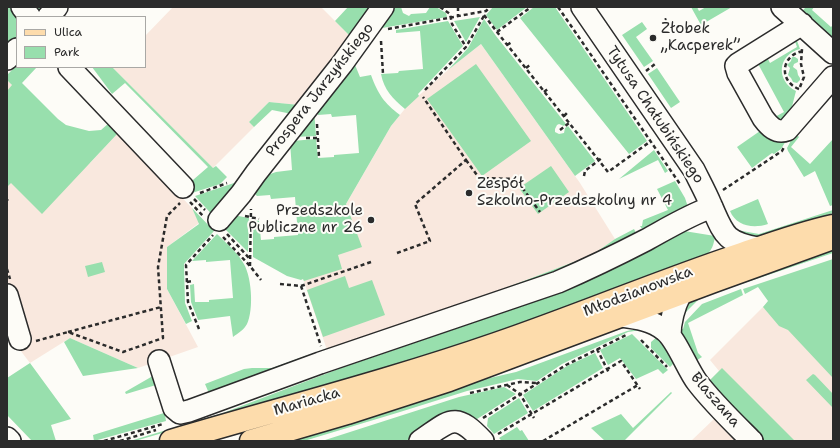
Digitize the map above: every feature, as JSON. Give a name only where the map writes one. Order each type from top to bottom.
[{"type":"main road","points":[[808,239],[833,222]]},
{"type":"main road","name":"Młodzianowska","points":[[446,371],[626,324],[681,293],[808,239],[833,226]]},
{"type":"main road","name":"Młodzianowska","points":[[446,371],[579,314],[700,268],[758,248],[808,239],[833,238]]},
{"type":"main road","points":[[808,239],[833,242]]},
{"type":"main road","name":"Mariacka","points":[[171,441],[376,382],[446,371]]},
{"type":"main road","name":"Mariacka","points":[[251,441],[347,413],[446,371]]},
{"type":"street","points":[[22,7],[29,16]]},
{"type":"street","points":[[49,16],[57,7]]},
{"type":"street","name":"Prospera Jarzyńskiego","points":[[218,225],[256,173],[342,64],[383,7]]},
{"type":"street","name":"Tytusa Chałubińskiego","points":[[582,7],[694,170],[716,199],[720,239],[716,253],[712,259],[700,268]]},
{"type":"street","points":[[782,7],[833,53]]},
{"type":"street","points":[[802,24],[736,66],[738,73],[767,123],[775,130],[783,132],[787,130],[833,77]]},
{"type":"street","points":[[7,59],[16,50]]},
{"type":"street","points":[[70,68],[188,193]]},
{"type":"street","points":[[159,361],[174,408],[180,413],[185,413],[213,404],[326,361],[558,282],[612,258],[695,214],[716,199]]},
{"type":"street","name":"Tytusa Chałubińskiego","points":[[720,227],[736,242],[758,248]]},
{"type":"street","points":[[9,289],[26,340]]},
{"type":"street","points":[[626,324],[644,320],[667,333],[673,310],[681,293]]},
{"type":"street","name":"Blaszana","points":[[667,333],[697,382],[708,396],[752,441]]},
{"type":"street","points":[[420,441],[450,422],[458,421],[480,434]]},
{"type":"street","points":[[7,438],[10,441]]},
{"type":"path","points":[[440,7],[450,14],[452,24],[466,47]]},
{"type":"path","points":[[458,7],[458,17]]},
{"type":"path","points":[[425,90],[466,47],[486,11],[490,7]]},
{"type":"path","points":[[497,32],[531,7]]},
{"type":"path","points":[[558,7],[683,189]]},
{"type":"path","points":[[380,30],[486,11]]},
{"type":"path","points":[[484,15],[608,172],[651,141]]},
{"type":"path","points":[[507,45],[512,42]]},
{"type":"path","points":[[803,51],[801,64],[804,77]]},
{"type":"path","points":[[800,89],[791,85],[788,81],[785,69],[790,56],[803,51],[808,52]]},
{"type":"path","points":[[642,73],[655,64]]},
{"type":"path","points":[[526,68],[530,65]]},
{"type":"path","points":[[544,92],[549,88]]},
{"type":"path","points":[[423,97],[479,178],[516,179],[540,212]]},
{"type":"path","points":[[564,116],[568,112]]},
{"type":"path","points":[[316,118],[319,157]]},
{"type":"path","points":[[560,130],[569,123]]},
{"type":"path","points":[[580,137],[585,133]]},
{"type":"path","points":[[716,199],[728,188],[782,151],[786,145]]},
{"type":"path","points":[[584,176],[586,171],[603,157]]},
{"type":"path","points":[[397,253],[430,241],[415,204],[466,160]]},
{"type":"path","points":[[68,332],[123,352],[163,338],[158,268],[167,216],[188,193],[256,173]]},
{"type":"path","points":[[251,203],[250,266],[261,280]]},
{"type":"path","points":[[199,329],[188,302],[186,265],[218,225]]},
{"type":"path","points":[[280,284],[301,286],[371,262]]},
{"type":"path","points":[[7,269],[9,289]]},
{"type":"path","points":[[187,282],[193,282]]},
{"type":"path","points":[[301,286],[326,361]]},
{"type":"path","points":[[26,340],[68,332],[161,307]]},
{"type":"path","points":[[480,434],[520,394],[566,365],[596,349],[626,324]]},
{"type":"path","points":[[636,336],[641,340],[650,332],[667,333]]},
{"type":"path","points":[[596,349],[609,373]]},
{"type":"path","points":[[480,434],[532,414],[621,361],[640,389]]},
{"type":"path","points":[[582,384],[584,388]]},
{"type":"path","points":[[506,385],[520,394],[534,418]]},
{"type":"path","points":[[543,441],[638,385]]},
{"type":"path","points":[[556,400],[558,404]]},
{"type":"path","points":[[104,441],[164,424],[180,413]]},
{"type":"shaded area","points":[[173,7],[321,7],[350,36],[298,105],[269,102],[249,122],[254,127],[213,168],[113,68],[146,68],[146,35]]},
{"type":"shaded area","name":"Zespół Szkolno-Przedszkolny nr 4","points":[[481,44],[580,183],[615,239],[592,255],[450,309],[327,350],[303,279],[391,126],[408,105],[448,70]]},
{"type":"shaded area","points":[[7,80],[90,163],[119,132],[192,208],[199,223],[167,247],[167,289],[198,347],[138,368],[70,338],[30,363],[7,333]]},
{"type":"shaded area","points":[[833,270],[833,441],[770,441],[709,381],[719,371],[710,360],[768,302]]},
{"type":"shaded area","points":[[714,419],[735,441],[691,441]]},
{"type":"green space","points":[[7,7],[47,7],[38,16],[16,16],[16,39],[7,48]]},
{"type":"green space","points":[[348,7],[374,7],[374,12],[298,112],[292,114],[272,110],[254,127],[249,122],[269,102],[299,105],[350,36],[335,21]]},
{"type":"green space","points":[[391,7],[401,7],[403,13],[409,16],[411,14],[426,13],[430,7],[436,7],[446,13],[447,17],[382,28],[382,24]]},
{"type":"green space","points":[[493,7],[527,7],[497,30],[486,15]]},
{"type":"green space","points":[[534,7],[555,7],[647,141],[629,154],[520,18]]},
{"type":"green space","points":[[691,7],[697,7],[699,11],[706,7],[732,7],[701,25]]},
{"type":"green space","points":[[806,7],[814,7],[812,10],[831,27],[833,25],[833,44],[800,13]]},
{"type":"green space","points":[[480,17],[466,42],[454,21]]},
{"type":"green space","points":[[484,19],[566,124],[564,126],[559,124],[557,125],[555,132],[559,134],[564,133],[565,128],[568,126],[595,161],[575,176],[481,44],[448,70],[468,48]]},
{"type":"green space","points":[[448,21],[463,46],[418,94],[419,96],[405,109],[390,94],[384,85],[381,74],[423,69],[420,31],[396,33],[396,30]]},
{"type":"green space","points":[[642,22],[647,29],[636,37],[653,61],[644,67],[622,35]]},
{"type":"green space","points":[[795,35],[800,49],[792,52],[787,57],[783,62],[782,68],[782,75],[785,81],[789,87],[796,91],[791,112],[786,124],[771,119],[784,112],[756,60],[765,53],[770,63],[797,47],[793,36]]},
{"type":"green space","points":[[792,57],[798,59],[798,62],[794,64],[793,67],[797,70],[800,78],[797,83],[793,82],[788,75],[790,68],[787,65],[791,61]]},
{"type":"green space","points":[[353,60],[360,77],[371,75],[382,98],[400,115],[391,126],[346,204],[362,247],[338,255],[342,269],[304,281],[303,279],[301,280],[287,276],[253,257],[253,220],[259,221],[261,240],[274,239],[274,237],[298,235],[295,197],[271,199],[270,195],[257,196],[253,192],[262,177],[276,172],[292,170],[290,142],[292,141],[316,139],[318,158],[359,153],[356,115],[332,117],[331,114],[318,115],[317,108]]},
{"type":"green space","points":[[476,64],[531,141],[482,176],[427,99]]},
{"type":"green space","points":[[16,66],[16,68],[36,68],[22,83],[58,119],[66,125],[89,131],[101,130],[109,123],[119,132],[42,214],[11,183],[7,187],[7,91],[12,85],[7,80],[7,75]]},
{"type":"green space","points":[[93,68],[113,68],[213,168],[216,166],[227,177],[220,184],[192,193],[186,186],[208,167],[125,83],[112,94]]},
{"type":"green space","points":[[657,68],[680,102],[671,108],[648,74]]},
{"type":"green space","points":[[314,109],[316,136],[293,137]]},
{"type":"green space","points":[[758,123],[782,142],[792,131],[781,149],[774,154],[772,153],[752,168],[737,147],[760,131]]},
{"type":"green space","points":[[795,133],[799,137],[791,147],[810,164],[833,139],[833,205],[830,206],[815,171],[804,177],[788,151],[787,148]]},
{"type":"green space","points":[[654,150],[668,171],[665,173],[658,160],[619,179]]},
{"type":"green space","points":[[551,166],[569,192],[538,214],[519,188]]},
{"type":"green space","points":[[675,181],[685,198],[689,210],[644,232],[640,226],[642,226],[643,220],[668,210],[657,189]]},
{"type":"green space","points":[[234,183],[241,189],[216,219],[195,196]]},
{"type":"green space","points":[[758,199],[768,224],[757,226],[746,225],[736,220],[730,211]]},
{"type":"green space","points":[[192,208],[214,231],[184,264],[185,303],[192,321],[186,324],[167,289],[167,247],[199,224]]},
{"type":"green space","points":[[833,210],[833,213],[755,238],[731,229],[759,234]]},
{"type":"green space","points":[[233,215],[249,218],[248,252],[223,227]]},
{"type":"green space","points":[[634,229],[637,235],[596,259],[450,309],[592,255],[615,239]]},
{"type":"green space","points":[[684,231],[715,236],[711,250],[705,256],[539,319],[454,348],[135,441],[130,441],[223,413],[341,368],[540,300],[583,283],[622,265]]},
{"type":"green space","points":[[217,234],[240,257],[248,274],[250,283],[251,310],[249,318],[244,328],[233,337],[230,316],[198,320],[191,302],[190,285],[194,284],[195,302],[209,302],[209,300],[233,298],[230,260],[206,262],[206,260],[192,261]]},
{"type":"green space","points":[[833,250],[833,253],[700,298],[681,317],[689,301],[767,271]]},
{"type":"green space","points":[[833,259],[833,378],[788,330],[779,326],[763,307],[768,301],[758,287],[745,294],[743,289]]},
{"type":"green space","points":[[102,262],[105,272],[88,277],[85,266]]},
{"type":"green space","points":[[345,276],[349,288],[372,280],[385,315],[323,337],[307,290]]},
{"type":"green space","points":[[741,289],[743,295],[688,323],[698,353],[702,357],[694,362],[678,330],[683,329],[685,322],[702,304]]},
{"type":"green space","points":[[640,328],[641,330],[628,332],[562,364],[537,381],[518,379],[467,391],[304,441],[281,441],[464,384],[516,372],[627,331]]},
{"type":"green space","points":[[632,334],[668,370],[663,374],[658,369],[636,379],[620,358],[608,365],[600,350]]},
{"type":"green space","points":[[657,337],[675,362],[670,367],[651,348],[651,342]]},
{"type":"green space","points":[[70,338],[138,368],[83,376],[64,342]]},
{"type":"green space","points":[[595,353],[603,368],[533,411],[523,395],[567,366]]},
{"type":"green space","points":[[308,355],[312,360],[211,395],[205,384],[244,369],[272,368]]},
{"type":"green space","points":[[30,363],[71,419],[51,425],[56,441],[32,441],[7,415],[7,378]]},
{"type":"green space","points":[[722,368],[795,441],[761,441],[706,384]]},
{"type":"green space","points":[[158,373],[166,421],[94,441],[93,435],[164,413],[156,385],[126,394],[125,392]]},
{"type":"green space","points":[[813,374],[833,394],[833,408],[806,380]]},
{"type":"green space","points":[[504,387],[516,394],[474,421],[446,414],[406,441],[322,441],[459,397]]},
{"type":"green space","points":[[671,392],[672,393],[624,441],[605,441],[591,428],[621,414],[633,428]]},
{"type":"green space","points":[[519,398],[528,413],[494,434],[487,426],[488,418]]},
{"type":"green space","points":[[517,427],[520,431],[522,430],[529,441],[502,441],[499,438]]},
{"type":"place","name":"Żłobek „Kacperek”","points":[[653,38]]},
{"type":"place","name":"Zespół Szkolno-Przedszkolny nr 4","points":[[469,193]]},
{"type":"place","name":"Przedszkole Publiczne nr 26","points":[[371,220]]}]
